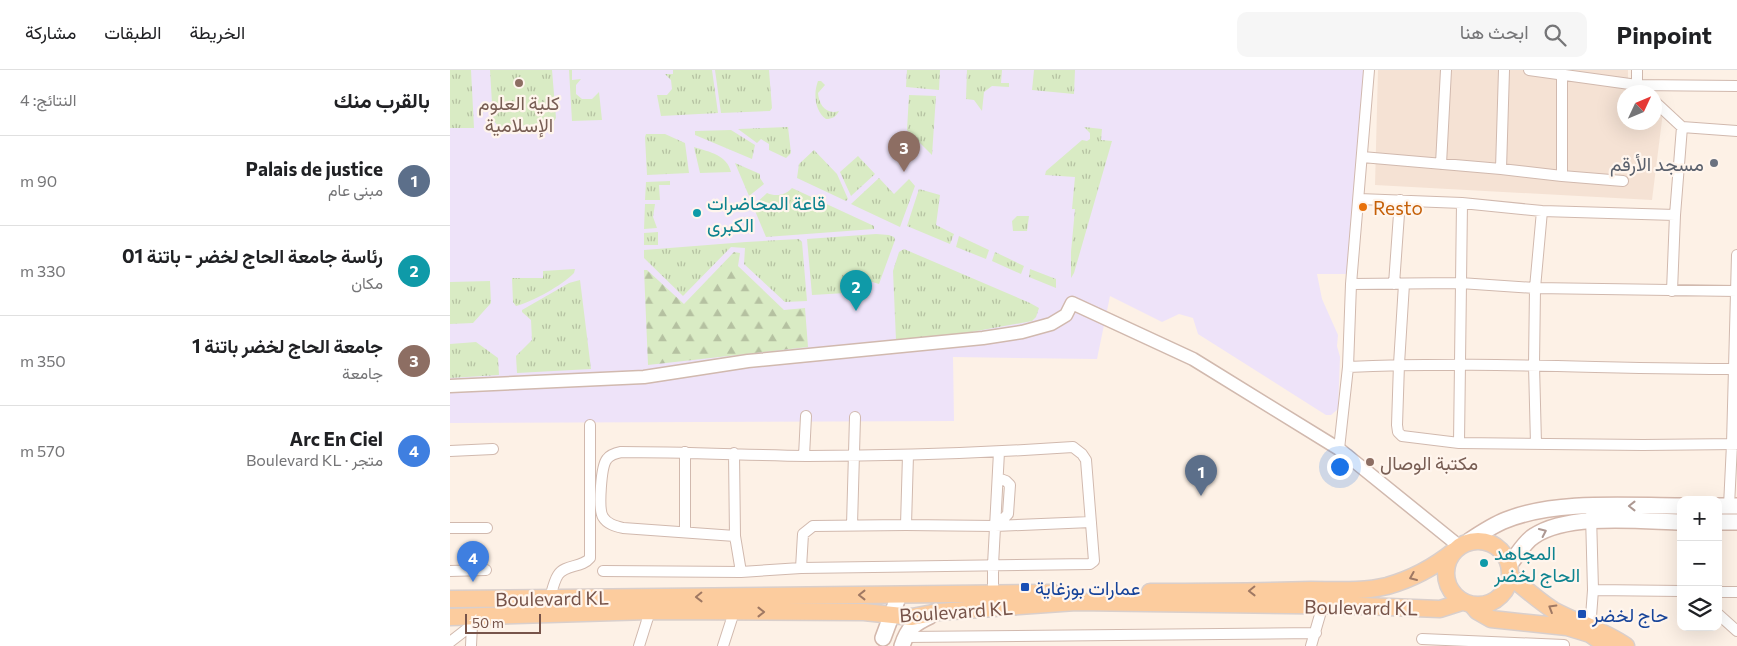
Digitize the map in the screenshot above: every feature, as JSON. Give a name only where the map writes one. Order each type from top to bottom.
[{"type":"main road","points":[[1510,571],[1532,537],[1545,530],[1591,514],[1677,506]]},
{"type":"main road","points":[[1626,646],[1611,636],[1590,630],[1491,619],[1454,596],[1446,578],[1448,559],[1461,546],[1493,526],[1523,514],[1559,508],[1591,514],[1677,522]]},
{"type":"main road","points":[[1722,522],[1737,522]]},
{"type":"main road","points":[[1461,546],[1481,541],[1490,543],[1506,556],[1510,571],[1508,587],[1497,599],[1483,606],[1467,604]]},
{"type":"main road","name":"Boulevard KL","points":[[450,599],[1326,590],[1384,586],[1407,580],[1426,571],[1461,546]]},
{"type":"main road","points":[[1510,571],[1538,600],[1590,630],[1607,646]]},
{"type":"main road","points":[[907,632],[919,594]]},
{"type":"main road","points":[[882,642],[885,615],[899,595]]},
{"type":"main road","name":"Boulevard KL","points":[[450,617],[474,621],[650,611],[864,612],[885,615],[907,632],[938,612],[1076,602],[1363,606],[1440,609],[1467,604]]},
{"type":"street","points":[[1339,449],[1348,367],[1351,284],[1369,70]]},
{"type":"street","points":[[1441,164],[1446,70]]},
{"type":"street","points":[[1501,168],[1504,70]]},
{"type":"street","points":[[1529,70],[1637,84],[1737,86]]},
{"type":"street","points":[[1637,70],[1637,84]]},
{"type":"street","points":[[1562,74],[1562,176]]},
{"type":"street","points":[[1662,108],[1682,127],[1737,131]]},
{"type":"street","points":[[1672,291],[1675,215],[1682,127]]},
{"type":"street","points":[[1362,157],[1501,168],[1623,181]]},
{"type":"street","points":[[1359,199],[1462,203],[1542,211],[1675,215]]},
{"type":"street","points":[[1400,200],[1397,425],[1398,432],[1402,436],[1458,442],[1536,444],[1735,444]]},
{"type":"street","points":[[1458,442],[1462,203]]},
{"type":"street","points":[[1536,444],[1535,288],[1542,211]]},
{"type":"street","points":[[1728,506],[1735,444],[1737,255]]},
{"type":"street","points":[[1351,284],[1460,283],[1535,288],[1736,291]]},
{"type":"street","points":[[450,386],[644,378],[748,361],[983,338],[1022,332],[1051,324],[1066,315],[1072,303],[1193,359],[1339,449],[1461,546]]},
{"type":"street","points":[[1348,367],[1399,364],[1735,369]]},
{"type":"street","points":[[804,456],[806,416]]},
{"type":"street","points":[[852,526],[855,417]]},
{"type":"street","points":[[550,598],[558,576],[563,570],[583,564],[590,558],[590,425]]},
{"type":"street","points":[[603,572],[741,572],[801,568],[1092,564],[1094,561],[1086,460],[1078,450],[1072,447],[999,452],[853,456],[621,452],[613,454],[606,459],[602,471],[601,512],[605,520],[611,524],[623,528],[734,536]]},
{"type":"street","points":[[450,451],[493,450]]},
{"type":"street","points":[[685,452],[686,532]]},
{"type":"street","points":[[996,522],[1008,514],[1010,485],[998,478],[999,452]]},
{"type":"street","points":[[734,453],[734,536],[741,572]]},
{"type":"street","points":[[906,525],[908,455]]},
{"type":"street","points":[[1590,630],[1593,590],[1591,514]]},
{"type":"street","points":[[993,594],[992,565],[996,522]]},
{"type":"street","points":[[801,568],[803,534],[813,526],[1091,522]]},
{"type":"street","points":[[450,528],[487,528]]},
{"type":"street","points":[[450,571],[486,570]]},
{"type":"street","points":[[1311,646],[1326,590]]},
{"type":"street","points":[[1593,590],[1677,592]]},
{"type":"street","points":[[1722,592],[1737,592]]},
{"type":"street","points":[[639,646],[650,611]]},
{"type":"street","points":[[724,646],[734,612]]},
{"type":"street","points":[[1722,617],[1737,630]]},
{"type":"street","points":[[450,642],[474,621]]},
{"type":"street","points":[[471,646],[474,621]]},
{"type":"street","points":[[1422,639],[1563,645],[1567,627]]},
{"type":"street","points":[[907,632],[1316,633]]},
{"type":"shaded area","points":[[450,70],[1365,70],[1351,274],[1317,274],[1322,299],[1338,335],[1337,346],[1340,357],[1338,409],[1331,415],[1326,415],[1318,410],[1198,334],[1193,318],[1179,314],[1162,322],[1110,296],[1097,359],[953,357],[954,421],[450,423]]},
{"type":"shaded area","points":[[1378,70],[1628,70],[1630,85],[1617,85],[1617,130],[1661,130],[1652,200],[1375,185]]},
{"type":"green space","points":[[450,70],[471,70],[474,128],[450,128]]},
{"type":"green space","points":[[490,70],[552,70],[556,118],[552,124],[499,127],[493,120]]},
{"type":"green space","points":[[569,70],[572,70],[572,80],[581,79],[576,85],[576,94],[582,99],[592,99],[599,92],[602,120],[572,121]]},
{"type":"green space","points":[[673,70],[712,70],[718,113],[661,116],[657,95],[667,95],[672,89],[671,80],[665,74],[673,74]]},
{"type":"green space","points":[[715,70],[769,70],[772,108],[770,111],[721,113]]},
{"type":"green space","points":[[907,70],[940,70],[939,90],[906,87]]},
{"type":"green space","points":[[967,70],[1002,70],[1001,83],[1009,83],[1009,87],[992,86],[984,92],[982,111],[974,100],[966,99]]},
{"type":"green space","points":[[1034,70],[1075,70],[1074,94],[1032,90]]},
{"type":"green space","points":[[818,81],[825,85],[818,93],[824,108],[830,112],[839,111],[832,118],[826,119],[817,107],[815,97]]},
{"type":"green space","points":[[909,95],[936,96],[932,155],[907,130]]},
{"type":"green space","points":[[788,127],[791,153],[786,158],[769,150],[769,144],[761,139],[757,143],[738,129]]},
{"type":"green space","points":[[1084,127],[1102,129],[1101,140],[1112,141],[1071,278],[1071,252],[1075,209],[1072,209],[1075,177],[1045,175],[1046,171],[1082,140],[1087,141],[1090,139],[1090,133]]},
{"type":"green space","points":[[731,130],[755,145],[752,159],[695,135],[695,131]]},
{"type":"green space","points":[[646,134],[665,134],[685,143],[689,173],[647,175]]},
{"type":"green space","points":[[694,147],[722,158],[729,166],[731,172],[700,173]]},
{"type":"green space","points":[[814,150],[837,174],[848,199],[846,201],[797,178],[799,164]]},
{"type":"green space","points":[[858,156],[875,174],[851,196],[840,172]]},
{"type":"green space","points":[[735,163],[760,174],[764,184],[749,196]]},
{"type":"green space","points":[[879,178],[894,194],[909,179],[915,186],[900,227],[851,204]]},
{"type":"green space","points":[[670,181],[670,185],[659,185],[660,200],[645,200],[646,182]]},
{"type":"green space","points":[[792,188],[874,226],[874,229],[766,237],[753,206],[767,193],[781,195]]},
{"type":"green space","points":[[919,189],[940,195],[936,225],[954,234],[950,244],[907,226]]},
{"type":"green space","points":[[645,204],[655,204],[653,217],[657,228],[644,229]]},
{"type":"green space","points":[[1017,216],[1029,216],[1027,231],[1013,231],[1012,221]]},
{"type":"green space","points":[[658,232],[658,245],[644,245],[644,233]]},
{"type":"green space","points":[[876,234],[889,235],[894,237],[895,240],[879,284],[869,281],[859,282],[846,293],[812,295],[807,239]]},
{"type":"green space","points":[[959,236],[989,250],[986,259],[956,247]]},
{"type":"green space","points":[[799,239],[802,242],[807,301],[785,302],[744,264],[745,248],[731,247],[683,296],[644,258],[644,250]]},
{"type":"green space","points":[[904,249],[1030,303],[1039,308],[1036,317],[1032,321],[960,334],[896,340],[893,271],[899,252]]},
{"type":"green space","points":[[734,252],[740,253],[738,266],[784,310],[805,308],[808,347],[648,365],[644,270],[647,270],[684,304]]},
{"type":"green space","points":[[995,252],[1024,266],[1021,274],[992,261]]},
{"type":"green space","points":[[575,269],[569,278],[539,297],[516,306],[513,302],[512,278],[543,278],[543,271]]},
{"type":"green space","points":[[1030,269],[1056,279],[1056,288],[1029,277]]},
{"type":"green space","points":[[580,280],[591,369],[517,373],[516,356],[532,340],[531,320],[522,310],[569,283]]},
{"type":"green space","points":[[490,281],[491,303],[473,323],[450,324],[450,282]]},
{"type":"green space","points":[[476,342],[498,358],[499,375],[450,378],[450,344]]},
{"type":"place","name":"كلية العلوم الإسلامية","points":[[519,83]]},
{"type":"place","name":"مسجد الأرقم","points":[[1714,163]]},
{"type":"place","name":"جامعة الحاج لخضر باتنة 1","points":[[904,172]]},
{"type":"place","name":"Resto","points":[[1363,207]]},
{"type":"place","name":"قاعة المحاضرات الكبرى","points":[[697,213]]},
{"type":"place","name":"رئاسة جامعة الحاج لخضر - باتنة 01","points":[[856,311]]},
{"type":"place","name":"مكتبة الوصال","points":[[1370,462]]},
{"type":"place","name":"Palais de justice","points":[[1201,496]]},
{"type":"place","name":"المجاهد الحاج لخضر","points":[[1484,563]]},
{"type":"place","name":"Arc En Ciel","points":[[473,582]]},
{"type":"place","name":"عمارات بوزغاية","points":[[1025,587]]},
{"type":"place","name":"حاج لخضر","points":[[1582,614]]}]
